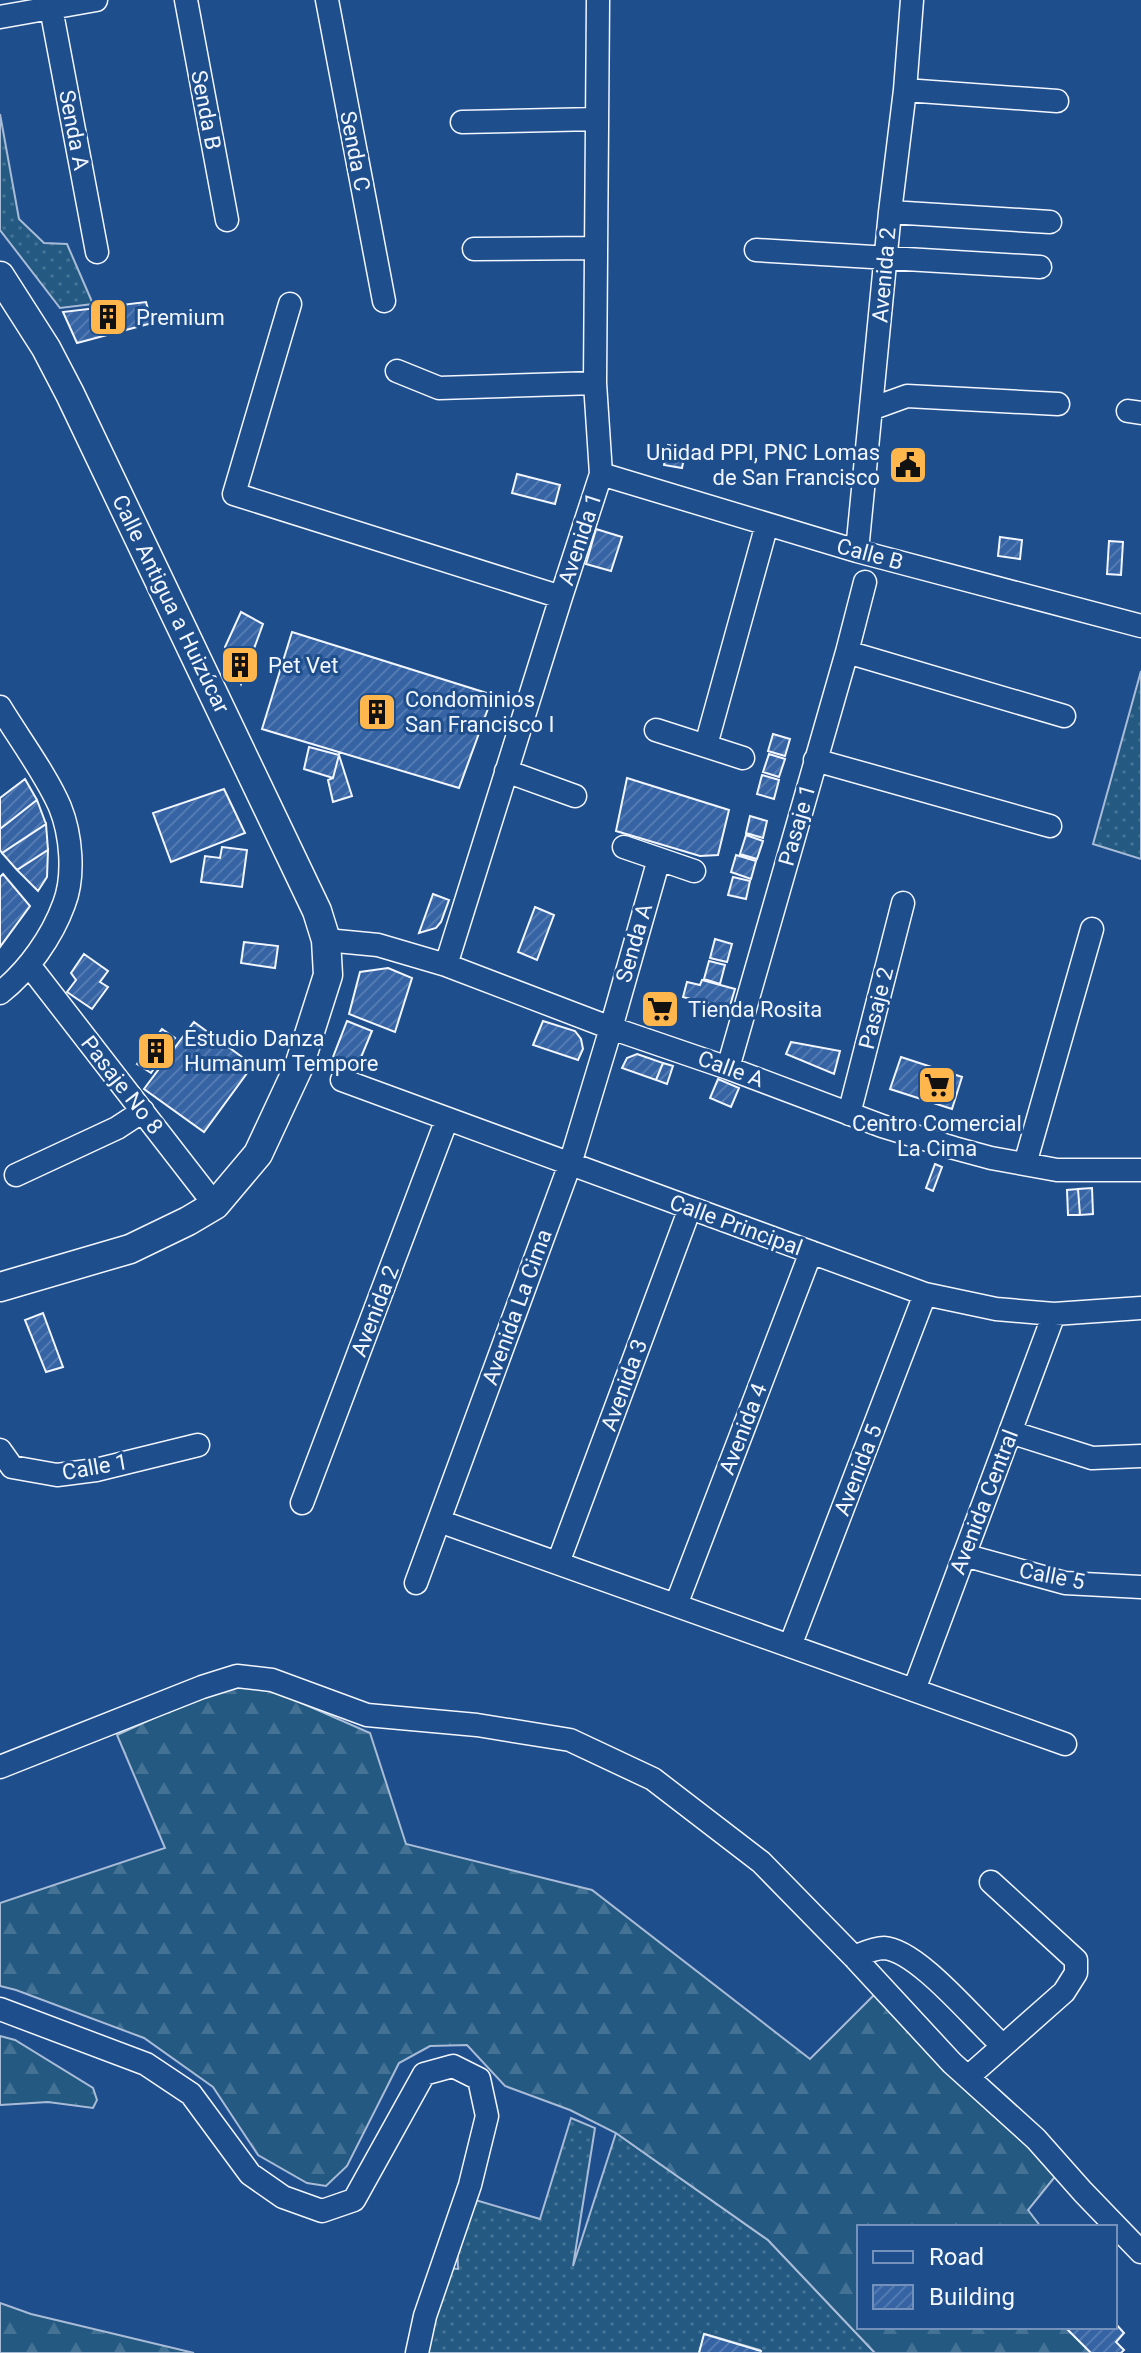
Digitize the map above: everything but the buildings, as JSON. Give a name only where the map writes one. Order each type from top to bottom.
[{"type":"main road","name":"Calle Antigua a Huizúcar","points":[[0,276],[46,348],[70,394],[317,911],[326,940],[328,975],[299,1066],[258,1154],[215,1205]]},
{"type":"main road","points":[[0,1287],[130,1249],[215,1205]]},
{"type":"street","points":[[0,17],[96,0]]},
{"type":"street","name":"Senda B","points":[[186,0],[227,220]]},
{"type":"street","name":"Senda C","points":[[327,0],[384,301]]},
{"type":"street","name":"Avenida 1","points":[[446,965],[601,474],[595,383],[598,0]]},
{"type":"street","name":"Avenida 2","points":[[857,551],[912,0]]},
{"type":"street","name":"Senda A","points":[[51,8],[97,252]]},
{"type":"street","points":[[905,90],[1057,101]]},
{"type":"street","points":[[462,122],[597,119]]},
{"type":"street","points":[[890,212],[1050,222]]},
{"type":"street","points":[[474,249],[596,248]]},
{"type":"street","points":[[756,250],[1040,267]]},
{"type":"street","points":[[290,304],[234,494],[561,597]]},
{"type":"street","points":[[397,371],[439,388],[595,383]]},
{"type":"street","points":[[871,409],[907,396],[1058,404]]},
{"type":"street","name":"Calle B","points":[[601,474],[857,551],[1141,626]]},
{"type":"street","points":[[706,745],[767,524]]},
{"type":"street","name":"Pasaje 1","points":[[728,1068],[865,582]]},
{"type":"street","points":[[847,652],[1064,716]]},
{"type":"street","points":[[0,707],[60,806],[70,856],[64,904],[29,965],[0,993]]},
{"type":"street","points":[[656,730],[743,758]]},
{"type":"street","points":[[815,760],[1050,826]]},
{"type":"street","points":[[506,771],[575,796]]},
{"type":"street","points":[[624,847],[694,871]]},
{"type":"street","name":"Senda A","points":[[611,1028],[659,859]]},
{"type":"street","name":"Pasaje 2","points":[[849,1114],[903,903]]},
{"type":"street","points":[[1025,1164],[1092,929]]},
{"type":"street","name":"Calle A","points":[[326,940],[378,945],[446,965],[849,1114],[954,1148],[1057,1170],[1141,1170]]},
{"type":"street","name":"Pasaje No 8","points":[[29,965],[215,1205]]},
{"type":"street","name":"Avenida La Cima","points":[[416,1583],[570,1164],[611,1028]]},
{"type":"street","name":"Calle Principal","points":[[342,1080],[925,1294],[996,1309],[1054,1314],[1141,1308]]},
{"type":"street","points":[[16,1175],[117,1128],[143,1111]]},
{"type":"street","name":"Avenida 2","points":[[302,1503],[447,1119]]},
{"type":"street","name":"Avenida 3","points":[[558,1563],[690,1208]]},
{"type":"street","name":"Avenida 4","points":[[676,1605],[811,1252]]},
{"type":"street","name":"Avenida 5","points":[[790,1646],[925,1294]]},
{"type":"street","name":"Avenida Central","points":[[914,1690],[1054,1314]]},
{"type":"street","points":[[1010,1432],[1092,1458],[1141,1456]]},
{"type":"street","name":"Calle 1","points":[[0,1450],[12,1467],[57,1475],[96,1470],[198,1445]]},
{"type":"street","points":[[439,1521],[1065,1744]]},
{"type":"street","name":"Calle 5","points":[[964,1555],[1065,1583],[1141,1587]]},
{"type":"street","points":[[0,1767],[237,1676],[272,1680],[367,1715],[477,1725],[570,1740],[653,1779],[761,1862],[952,2063],[1036,2139],[1116,2225]]},
{"type":"street","points":[[968,2077],[1064,1992],[1076,1973],[1076,1960],[991,1882]]},
{"type":"street","points":[[854,1957],[886,1948],[912,1959],[1003,2046]]},
{"type":"street","points":[[0,2009],[146,2064],[191,2094],[250,2174],[283,2197],[322,2211],[354,2200],[424,2074],[453,2066],[479,2079],[487,2116],[470,2185],[425,2316],[417,2353]]},
{"type":"street","points":[[1117,2226],[1141,2252]]},
{"type":"green space","points":[[0,114],[19,219],[44,243],[67,244],[93,304],[60,308],[0,230]]},
{"type":"green space","points":[[1141,671],[1141,859],[1093,844]]},
{"type":"green space","points":[[234,1681],[272,1690],[370,1733],[406,1844],[592,1890],[810,2059],[882,1987],[1062,2168],[1028,2210],[1039,2225],[857,2225],[857,2329],[1067,2329],[1091,2353],[875,2353],[768,2240],[616,2133],[570,2110],[505,2086],[467,2045],[430,2046],[399,2063],[347,2166],[326,2186],[307,2183],[258,2155],[213,2087],[144,2038],[0,1986],[0,1903],[165,1848],[117,1735]]},
{"type":"green space","points":[[0,2036],[15,2040],[93,2088],[97,2100],[93,2108],[48,2102],[0,2105]]},
{"type":"green space","points":[[571,2118],[595,2128],[573,2266],[616,2133],[768,2240],[875,2353],[760,2353],[760,2350],[705,2334],[699,2353],[424,2353],[447,2268],[458,2269],[457,2239],[472,2199],[540,2219]]},
{"type":"green space","points":[[0,2303],[31,2314],[194,2353],[0,2353]]},
{"type":"place","name":"Premium","points":[[108,317]]},
{"type":"place","name":"Unidad PPI, PNC Lomas de San Francisco","points":[[908,465]]},
{"type":"place","name":"Pet Vet","points":[[240,665]]},
{"type":"place","name":"Condominios San Francisco I","points":[[377,712]]},
{"type":"place","name":"Tienda Rosita","points":[[660,1009]]},
{"type":"place","name":"Estudio Danza Humanum Tempore","points":[[156,1051]]},
{"type":"place","name":"Centro Comercial La Cima","points":[[937,1085]]}]
